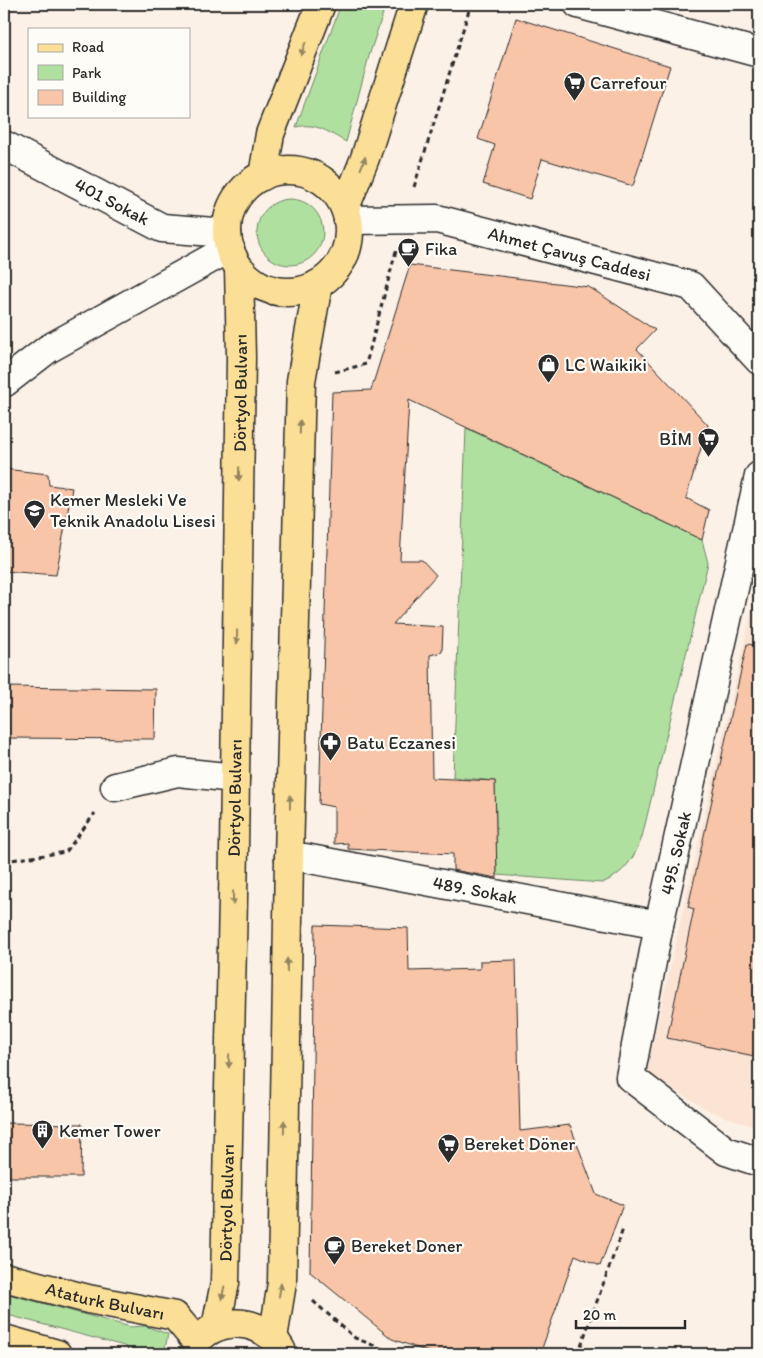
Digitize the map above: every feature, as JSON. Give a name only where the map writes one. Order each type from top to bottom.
[{"type":"main road","points":[[262,176],[270,134],[321,4]]},
{"type":"main road","points":[[347,214],[334,190],[317,177],[297,170],[281,170],[262,176],[244,189],[236,201],[229,217],[232,250],[253,281],[268,289],[293,292],[318,284],[332,274],[342,259],[348,241],[347,214],[414,4]]},
{"type":"main road","name":"Dörtyol Bulvarı","points":[[200,1341],[224,1283],[235,778],[241,357],[232,250]]},
{"type":"main road","points":[[278,1346],[282,1283],[289,858],[301,381],[318,284]]},
{"type":"main road","name":"Ataturk Bulvarı","points":[[4,1277],[88,1299],[175,1316],[200,1341]]},
{"type":"main road","points":[[200,1341],[227,1324],[240,1323],[252,1325],[278,1346]]},
{"type":"main road","points":[[4,1339],[57,1354]]},
{"type":"street","points":[[578,4],[759,54]]},
{"type":"street","name":"401 Sokak","points":[[4,145],[162,228],[232,250]]},
{"type":"street","name":"Ahmet Çavuş Caddesi","points":[[347,214],[404,220],[437,220],[691,286],[759,360]]},
{"type":"street","points":[[4,383],[48,349],[232,250]]},
{"type":"street","name":"495. Sokak","points":[[759,476],[659,925],[630,1077],[726,1151],[759,1162]]},
{"type":"street","points":[[115,787],[178,772],[235,778]]},
{"type":"street","name":"489. Sokak","points":[[289,858],[305,858],[659,925]]},
{"type":"path","points":[[330,373],[366,364],[404,220],[471,4]]},
{"type":"path","points":[[4,861],[66,852],[115,787]]},
{"type":"path","points":[[578,1354],[623,1229]]},
{"type":"shaded area","points":[[759,577],[759,1128],[711,1112],[646,1073]]},
{"type":"green space","points":[[341,4],[386,4],[369,56],[346,142],[317,127],[296,127]]},
{"type":"green space","points":[[290,199],[303,202],[313,209],[320,219],[323,232],[320,245],[313,255],[303,262],[290,265],[277,262],[267,255],[260,245],[257,232],[260,219],[267,209],[277,202]]},
{"type":"green space","points":[[466,428],[702,540],[708,563],[642,837],[636,852],[627,865],[616,875],[602,883],[497,875],[495,781],[453,777]]},
{"type":"green space","points":[[4,1293],[131,1327],[145,1326],[168,1334],[164,1354],[138,1354],[124,1346],[4,1314]]},
{"type":"building","name":"Carrefour","points":[[516,18],[670,66],[633,186],[542,159],[530,199],[483,184],[495,145],[478,139]]},
{"type":"building","points":[[410,265],[589,287],[655,330],[637,349],[708,425],[686,498],[709,510],[702,540],[409,400],[400,560],[422,560],[436,575],[393,624],[443,627],[442,652],[430,655],[432,778],[495,781],[497,878],[453,870],[453,854],[348,849],[348,843],[334,844],[334,807],[319,804],[332,392],[371,390]]},
{"type":"building","name":"Kemer Mesleki Ve Teknik Anadolu Lisesi","points":[[4,469],[48,474],[49,485],[72,488],[56,575],[4,571]]},
{"type":"building","points":[[747,644],[759,646],[759,1057],[667,1038],[694,909],[688,907]]},
{"type":"building","points":[[4,687],[156,689],[155,739],[4,738]]},
{"type":"building","name":"Bereket Döner","points":[[315,925],[408,928],[409,971],[480,969],[480,961],[516,960],[520,1131],[570,1125],[596,1194],[623,1205],[600,1266],[575,1255],[540,1354],[434,1354],[392,1339],[310,1272]]},
{"type":"building","name":"Kemer Tower","points":[[4,1123],[82,1124],[81,1177],[4,1177]]},
{"type":"place","name":"Carrefour","points":[[574,102]]},
{"type":"place","name":"Fika","points":[[409,268]]},
{"type":"place","name":"LC Waikiki","points":[[549,384]]},
{"type":"place","name":"BİM","points":[[708,458]]},
{"type":"place","name":"Kemer Mesleki Ve Teknik Anadolu Lisesi","points":[[34,529]]},
{"type":"place","name":"Batu Eczanesi","points":[[331,762]]},
{"type":"place","name":"Kemer Tower","points":[[43,1150]]},
{"type":"place","name":"Bereket Döner","points":[[448,1163]]},
{"type":"place","name":"Bereket Doner","points":[[335,1265]]}]
